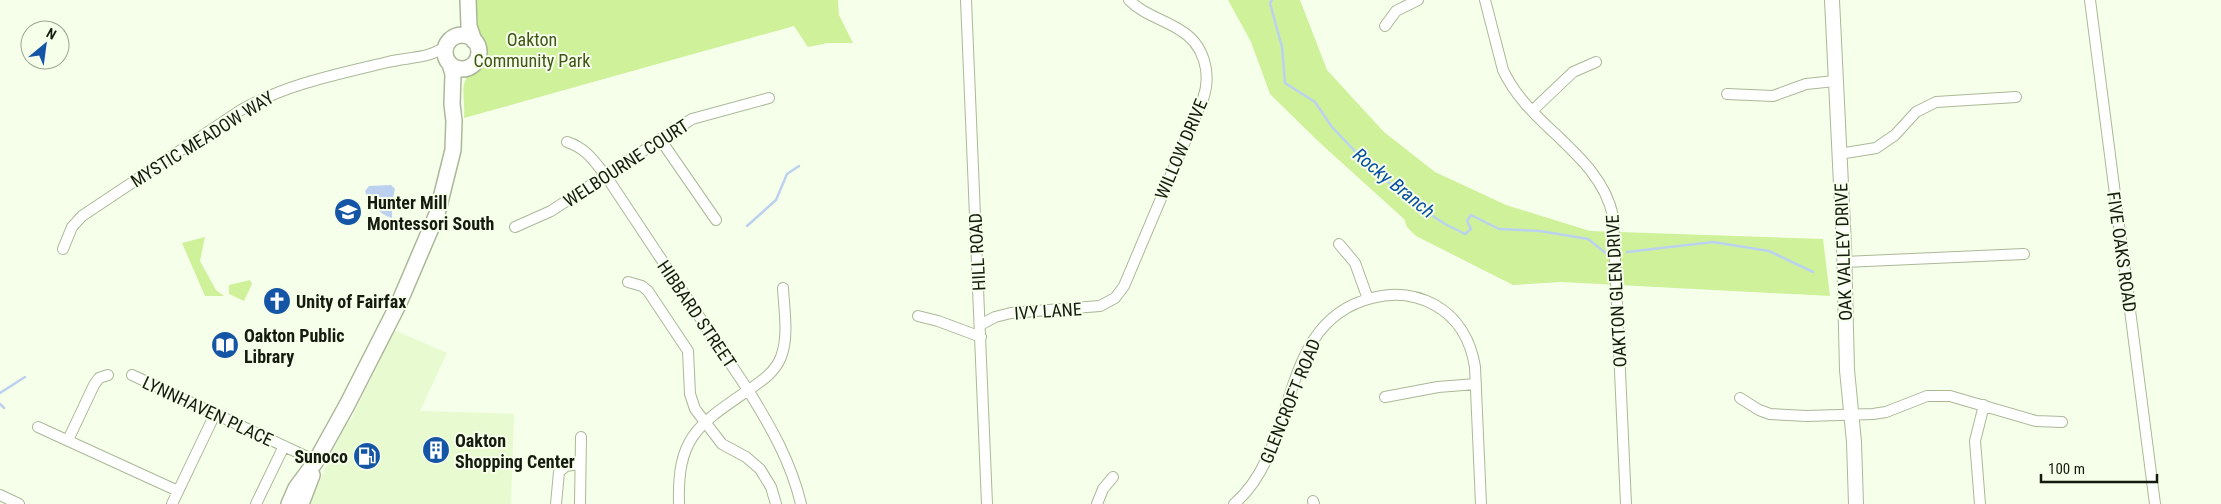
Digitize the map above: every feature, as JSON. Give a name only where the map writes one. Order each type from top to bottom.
[{"type":"main road","points":[[454,121],[452,102],[453,77],[445,54],[460,23],[460,0]]},
{"type":"main road","points":[[301,504],[316,461],[371,359],[427,241],[449,171],[454,121],[459,105],[461,83],[476,60],[478,53],[469,26],[468,0]]},
{"type":"main road","points":[[450,41],[465,36],[474,41]]},
{"type":"main road","points":[[449,64],[460,69],[471,66]]},
{"type":"main road","points":[[289,504],[304,476],[316,461]]},
{"type":"street","name":"HILL ROAD","points":[[966,0],[987,504]]},
{"type":"street","name":"WILLOW DRIVE","points":[[1115,298],[1124,286],[1203,99],[1207,83],[1205,61],[1195,43],[1180,29],[1143,12],[1129,0]]},
{"type":"street","points":[[1386,26],[1396,11],[1418,0]]},
{"type":"street","name":"OAKTON GLEN DRIVE","points":[[1485,0],[1504,70],[1515,91],[1598,178],[1611,204],[1626,504]]},
{"type":"street","name":"OAK VALLEY DRIVE","points":[[1832,0],[1847,370],[1852,414],[1856,504]]},
{"type":"street","name":"FIVE OAKS ROAD","points":[[2090,0],[2155,504]]},
{"type":"street","name":"MYSTIC MEADOW WAY","points":[[63,249],[72,227],[82,216],[263,97],[294,85],[390,61],[426,55],[438,51],[450,41]]},
{"type":"street","name":"MYSTIC MEADOW WAY","points":[[426,55],[441,58],[449,64]]},
{"type":"street","points":[[1533,110],[1573,72],[1596,62]]},
{"type":"street","points":[[1727,94],[1772,96],[1806,84],[1835,81]]},
{"type":"street","points":[[1838,154],[1876,148],[1894,135],[1916,112],[1936,102],[2016,96]]},
{"type":"street","name":"WELBOURNE COURT","points":[[514,227],[541,217],[606,176],[681,124],[707,113],[769,98]]},
{"type":"street","points":[[660,139],[716,220]]},
{"type":"street","name":"HIBBARD STREET","points":[[567,142],[579,146],[589,154],[606,176],[748,390],[769,423],[786,457],[801,504]]},
{"type":"street","points":[[1339,244],[1355,263],[1368,299]]},
{"type":"street","points":[[1844,262],[2024,254]]},
{"type":"street","points":[[628,282],[642,286],[648,291],[688,351],[691,400],[722,444],[746,457],[760,469],[771,487],[776,504]]},
{"type":"street","points":[[679,504],[679,479],[684,453],[691,438],[706,422],[772,373],[782,355],[785,338],[783,288]]},
{"type":"street","name":"GLENCROFT ROAD","points":[[1234,504],[1242,498],[1263,469],[1280,427],[1305,353],[1314,336],[1337,313],[1381,295],[1406,295],[1427,301],[1449,315],[1463,332],[1470,345],[1475,367],[1481,504]]},
{"type":"street","name":"IVY LANE","points":[[980,325],[995,317],[1011,313],[1092,308],[1105,304],[1115,298]]},
{"type":"street","points":[[918,316],[938,320],[981,337]]},
{"type":"street","name":"LYNNHAVEN PLACE","points":[[132,375],[316,461]]},
{"type":"street","points":[[68,440],[94,385],[99,378],[108,376]]},
{"type":"street","points":[[1385,397],[1476,384]]},
{"type":"street","points":[[1740,398],[1759,410],[1777,415],[1886,412],[1918,399],[1937,396],[1963,399],[2036,421],[2062,422]]},
{"type":"street","points":[[1980,504],[1975,441],[1984,405]]},
{"type":"street","points":[[172,504],[215,414]]},
{"type":"street","points":[[38,427],[178,491]]},
{"type":"street","points":[[580,504],[579,464],[581,437]]},
{"type":"street","name":"LYNNHAVEN PLACE","points":[[256,504],[284,446]]},
{"type":"street","points":[[556,504],[559,472],[566,466],[579,464]]},
{"type":"street","points":[[1097,504],[1103,489],[1113,477]]},
{"type":"street","points":[[0,495],[19,504]]},
{"type":"shaded area","points":[[394,330],[447,353],[420,411],[514,414],[511,504],[310,504],[331,455],[347,423],[351,420]]},
{"type":"green space","name":"Oakton Community Park","points":[[471,0],[838,0],[839,15],[853,43],[828,43],[808,47],[794,26],[464,118],[465,82],[481,62],[481,50],[474,27]]},
{"type":"green space","points":[[1228,0],[1300,0],[1327,70],[1384,132],[1435,172],[1506,205],[1590,231],[1823,239],[1830,296],[1561,282],[1513,285],[1416,236],[1407,227],[1404,219],[1319,142],[1270,94],[1251,42]]},
{"type":"green space","points":[[205,237],[200,261],[216,290],[224,296],[205,296],[182,243]]},
{"type":"green space","points":[[250,280],[252,284],[244,301],[229,294],[229,285]]},
{"type":"water","points":[[391,185],[395,189],[392,202],[392,218],[376,208],[369,200],[365,191],[369,186]]},
{"type":"waterway","name":"Rocky Branch","points":[[1272,0],[1270,3],[1282,47],[1285,83],[1315,102],[1332,127],[1368,165],[1413,203],[1445,224],[1465,234],[1471,229],[1467,221],[1471,215],[1499,229],[1540,231],[1588,239],[1607,254],[1612,254]]},
{"type":"waterway","points":[[747,226],[776,200],[787,174],[799,166]]},
{"type":"waterway","name":"Rocky Branch","points":[[1627,252],[1713,242],[1769,251],[1813,272]]},
{"type":"waterway","points":[[0,393],[25,377]]},
{"type":"waterway","points":[[0,404],[4,408]]},
{"type":"place","name":"Hunter Mill Montessori South","points":[[348,212]]},
{"type":"place","name":"Unity of Fairfax","points":[[277,301]]},
{"type":"place","name":"Oakton Public Library","points":[[225,345]]},
{"type":"place","name":"Oakton Shopping Center","points":[[436,450]]},
{"type":"place","name":"Sunoco","points":[[367,456]]}]
